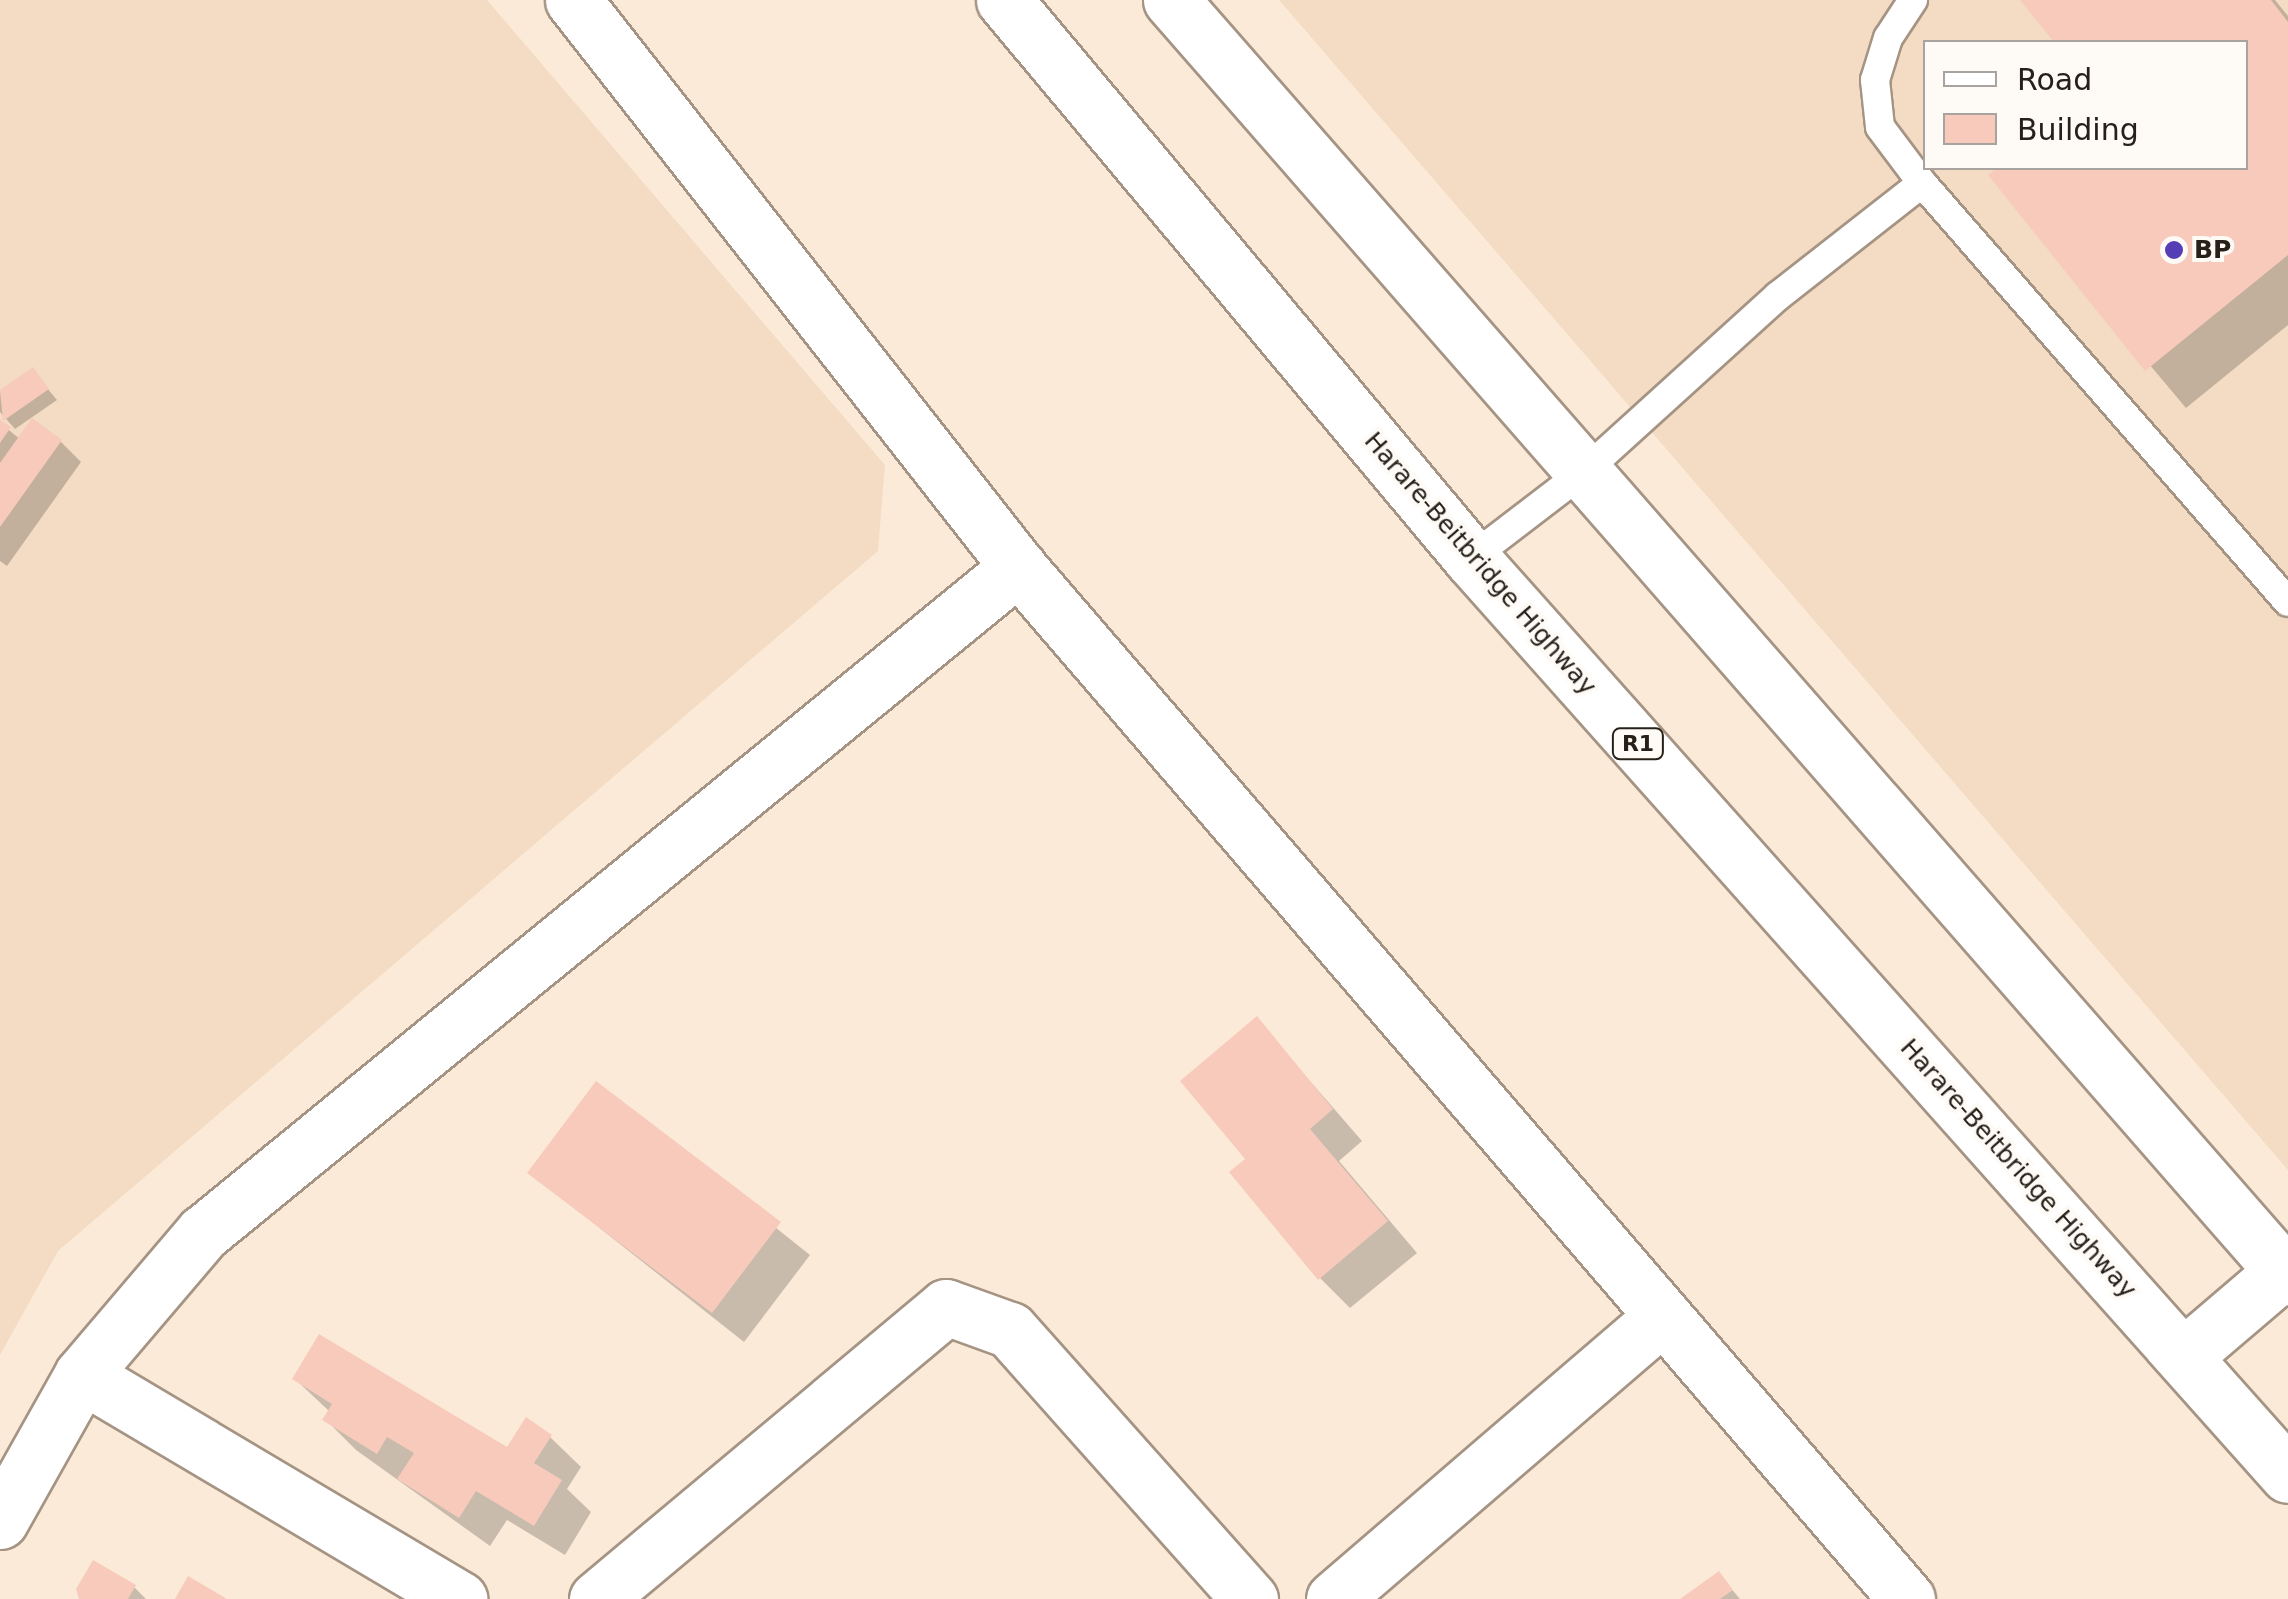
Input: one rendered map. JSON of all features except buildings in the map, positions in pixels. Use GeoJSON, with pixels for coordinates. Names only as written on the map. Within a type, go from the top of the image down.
{"type":"FeatureCollection","features":[{"type":"Feature","properties":{"kind":"main road"},"geometry":{"type":"LineString","coordinates":[[573,0],[1018,567],[1907,1599]]}},
{"type":"Feature","properties":{"kind":"main road","name":"Harare-Beitbridge Highway"},"geometry":{"type":"LineString","coordinates":[[1004,0],[1471,558],[2186,1355],[2288,1475]]}},
{"type":"Feature","properties":{"kind":"main road"},"geometry":{"type":"LineString","coordinates":[[1170,0],[2286,1272],[2186,1355]]}},
{"type":"Feature","properties":{"kind":"main road"},"geometry":{"type":"LineString","coordinates":[[0,1522],[82,1375],[203,1233],[1018,567]]}},
{"type":"Feature","properties":{"kind":"main road"},"geometry":{"type":"LineString","coordinates":[[597,1599],[946,1307],[1010,1330],[1250,1599]]}},
{"type":"Feature","properties":{"kind":"main road"},"geometry":{"type":"LineString","coordinates":[[1334,1599],[1663,1316]]}},
{"type":"Feature","properties":{"kind":"main road"},"geometry":{"type":"LineString","coordinates":[[82,1375],[459,1599]]}},
{"type":"Feature","properties":{"kind":"lane"},"geometry":{"type":"LineString","coordinates":[[1913,0],[1888,38],[1875,80],[1880,127],[1922,182],[2288,602]]}},
{"type":"Feature","properties":{"kind":"lane"},"geometry":{"type":"LineString","coordinates":[[1471,558],[1586,470],[1778,296],[1922,182]]}},
{"type":"Feature","properties":{"kind":"shaded area"},"geometry":{"type":"Polygon","coordinates":[[[0,0],[487,0],[885,465],[878,551],[58,1251],[0,1355],[0,0]]]}},
{"type":"Feature","properties":{"kind":"shaded area"},"geometry":{"type":"Polygon","coordinates":[[[1279,0],[2288,0],[2288,1170],[1279,0]]]}},
{"type":"Feature","properties":{"kind":"place","name":"BP"},"geometry":{"type":"Point","coordinates":[2174,250]}}]}
